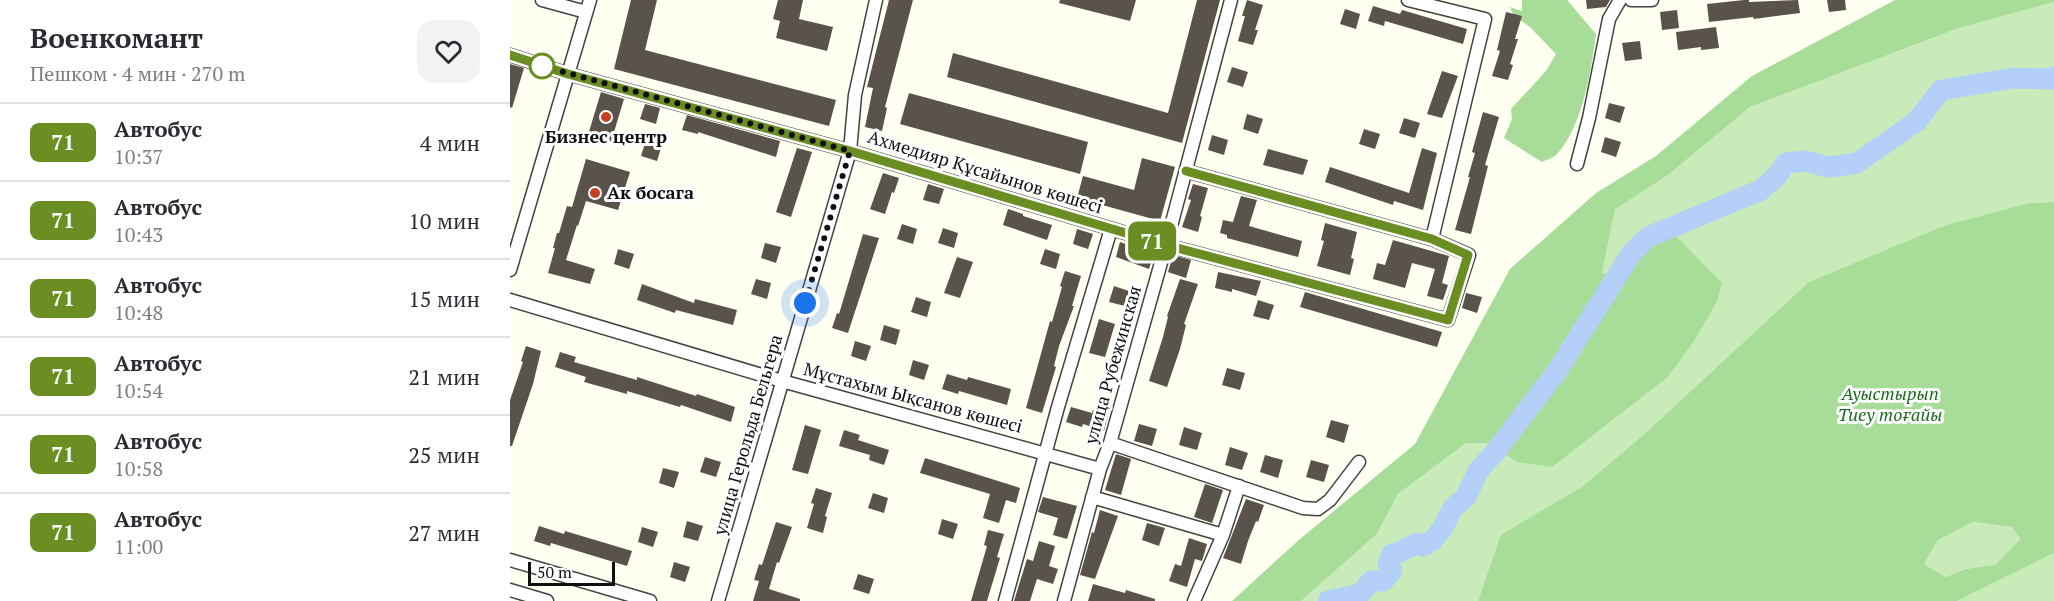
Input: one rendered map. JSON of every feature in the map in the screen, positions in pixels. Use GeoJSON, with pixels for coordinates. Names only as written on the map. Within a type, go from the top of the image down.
{"type":"FeatureCollection","features":[{"type":"Feature","properties":{"kind":"street"},"geometry":{"type":"LineString","coordinates":[[510,270],[588,6],[542,0]]}},
{"type":"Feature","properties":{"kind":"street","name":"улица Герольда Бельгера"},"geometry":{"type":"LineString","coordinates":[[718,601],[850,151],[856,86],[876,0]]}},
{"type":"Feature","properties":{"kind":"street","name":"улица Рубежинская"},"geometry":{"type":"LineString","coordinates":[[1064,601],[1166,245],[1230,0]]}},
{"type":"Feature","properties":{"kind":"street"},"geometry":{"type":"LineString","coordinates":[[1408,0],[1485,19],[1432,239]]}},
{"type":"Feature","properties":{"kind":"street"},"geometry":{"type":"LineString","coordinates":[[1577,164],[1592,107],[1609,19],[1620,0]]}},
{"type":"Feature","properties":{"kind":"street"},"geometry":{"type":"LineString","coordinates":[[1630,0],[1652,0]]}},
{"type":"Feature","properties":{"kind":"street","name":"Ахмедияр Құсайынов көшесі"},"geometry":{"type":"LineString","coordinates":[[510,55],[568,74],[850,151],[1166,245],[1448,320],[1468,255],[1432,239],[1186,171]]}},
{"type":"Feature","properties":{"kind":"street"},"geometry":{"type":"LineString","coordinates":[[1005,601],[1111,229]]}},
{"type":"Feature","properties":{"kind":"street","name":"Мұстахым Ықсанов көшесі"},"geometry":{"type":"LineString","coordinates":[[510,300],[782,381],[1100,469]]}},
{"type":"Feature","properties":{"kind":"street"},"geometry":{"type":"LineString","coordinates":[[1110,444],[1303,508],[1318,508],[1330,500],[1359,462]]}},
{"type":"Feature","properties":{"kind":"street"},"geometry":{"type":"LineString","coordinates":[[1194,601],[1223,535],[1239,486]]}},
{"type":"Feature","properties":{"kind":"street"},"geometry":{"type":"LineString","coordinates":[[1092,497],[1223,535]]}},
{"type":"Feature","properties":{"kind":"street"},"geometry":{"type":"LineString","coordinates":[[510,560],[651,601]]}},
{"type":"Feature","properties":{"kind":"street"},"geometry":{"type":"LineString","coordinates":[[510,590],[547,601]]}},
{"type":"Feature","properties":{"kind":"green space"},"geometry":{"type":"Polygon","coordinates":[[[1522,0],[1567,0],[1596,34],[1588,80],[1574,127],[1557,155],[1542,162],[1504,138],[1512,119],[1511,109],[1546,71],[1556,54],[1530,27],[1514,16],[1510,7],[1522,11],[1522,0]]]}},
{"type":"Feature","properties":{"kind":"green space"},"geometry":{"type":"Polygon","coordinates":[[[1895,0],[2054,0],[2054,2],[1959,28],[1750,107],[1668,175],[1615,209],[1602,273],[1617,274],[1639,246],[1651,237],[1669,229],[1722,283],[1717,302],[1695,340],[1669,376],[1552,467],[1517,462],[1488,443],[1466,443],[1398,494],[1377,534],[1301,601],[1232,601],[1300,539],[1415,444],[1510,269],[1596,193],[1656,156],[1752,76],[1895,0]]]}},
{"type":"Feature","properties":{"kind":"green space"},"geometry":{"type":"Polygon","coordinates":[[[2054,2],[2054,202],[2029,203],[1946,225],[1649,430],[1583,486],[1502,535],[1478,601],[1301,601],[1377,534],[1398,494],[1466,443],[1488,443],[1517,462],[1669,376],[1695,340],[1717,302],[1631,254],[1617,274],[1602,273],[1615,208],[1668,175],[1750,107],[1959,28],[2054,2]]]}},
{"type":"Feature","properties":{"kind":"green space","name":"Ауыстырып Тиеу тоғайы"},"geometry":{"type":"Polygon","coordinates":[[[2054,202],[2054,553],[1957,601],[1478,601],[1501,535],[1583,486],[1649,430],[1809,282],[1946,225],[2029,203],[2054,202]],[[1973,522],[1938,540],[1924,564],[1946,577],[1965,569],[1995,565],[2021,539],[2012,527],[1973,522]]]}},
{"type":"Feature","properties":{"kind":"green space"},"geometry":{"type":"Polygon","coordinates":[[[1973,522],[2012,527],[2022,539],[1995,565],[1965,569],[1946,577],[1924,564],[1938,540],[1973,522]]]}},
{"type":"Feature","properties":{"kind":"green space"},"geometry":{"type":"Polygon","coordinates":[[[2054,553],[2054,601],[1957,601],[2054,553]]]}},
{"type":"Feature","properties":{"kind":"building"},"geometry":{"type":"Polygon","coordinates":[[[631,0],[657,0],[645,50],[836,100],[829,126],[614,69],[631,0]]]}},
{"type":"Feature","properties":{"kind":"building"},"geometry":{"type":"Polygon","coordinates":[[[778,0],[803,0],[799,19],[833,27],[827,51],[776,38],[780,21],[773,19],[778,0]]]}},
{"type":"Feature","properties":{"kind":"building"},"geometry":{"type":"Polygon","coordinates":[[[889,0],[913,0],[885,107],[887,108],[882,131],[865,127],[873,88],[867,87],[889,0]]]}},
{"type":"Feature","properties":{"kind":"building"},"geometry":{"type":"Polygon","coordinates":[[[1060,0],[1136,0],[1130,21],[1059,3],[1060,0]]]}},
{"type":"Feature","properties":{"kind":"building"},"geometry":{"type":"Polygon","coordinates":[[[1197,0],[1220,0],[1182,143],[947,77],[953,53],[1168,113],[1197,0]]]}},
{"type":"Feature","properties":{"kind":"building"},"geometry":{"type":"Polygon","coordinates":[[[1247,0],[1263,5],[1253,45],[1238,41],[1247,0]]]}},
{"type":"Feature","properties":{"kind":"building"},"geometry":{"type":"Polygon","coordinates":[[[1586,0],[1610,0],[1606,7],[1587,9],[1586,0]]]}},
{"type":"Feature","properties":{"kind":"building"},"geometry":{"type":"Polygon","coordinates":[[[1749,0],[1749,2],[1798,0],[1800,13],[1709,22],[1707,4],[1749,0]]]}},
{"type":"Feature","properties":{"kind":"building"},"geometry":{"type":"Polygon","coordinates":[[[1827,0],[1845,0],[1846,10],[1829,12],[1827,0]]]}},
{"type":"Feature","properties":{"kind":"building"},"geometry":{"type":"Polygon","coordinates":[[[1373,6],[1400,14],[1402,10],[1467,29],[1463,44],[1385,21],[1384,26],[1368,21],[1373,6]]]}},
{"type":"Feature","properties":{"kind":"building"},"geometry":{"type":"Polygon","coordinates":[[[1345,9],[1360,14],[1356,29],[1340,24],[1345,9]]]}},
{"type":"Feature","properties":{"kind":"building"},"geometry":{"type":"Polygon","coordinates":[[[1677,10],[1679,28],[1662,30],[1660,12],[1677,10]]]}},
{"type":"Feature","properties":{"kind":"building"},"geometry":{"type":"Polygon","coordinates":[[[1506,12],[1522,16],[1515,39],[1518,39],[1510,64],[1513,65],[1508,80],[1492,76],[1500,51],[1497,50],[1506,12]]]}},
{"type":"Feature","properties":{"kind":"building"},"geometry":{"type":"Polygon","coordinates":[[[1716,27],[1719,48],[1701,50],[1701,47],[1678,50],[1676,32],[1716,27]]]}},
{"type":"Feature","properties":{"kind":"building"},"geometry":{"type":"Polygon","coordinates":[[[1640,41],[1642,59],[1625,61],[1622,43],[1640,41]]]}},
{"type":"Feature","properties":{"kind":"building"},"geometry":{"type":"Polygon","coordinates":[[[510,64],[524,68],[512,108],[510,107],[510,64]]]}},
{"type":"Feature","properties":{"kind":"building"},"geometry":{"type":"Polygon","coordinates":[[[1232,67],[1248,72],[1243,87],[1227,82],[1232,67]]]}},
{"type":"Feature","properties":{"kind":"building"},"geometry":{"type":"Polygon","coordinates":[[[1442,71],[1458,76],[1442,118],[1427,114],[1442,71]]]}},
{"type":"Feature","properties":{"kind":"building","name":"Бизнес центр"},"geometry":{"type":"Polygon","coordinates":[[[601,92],[624,99],[611,142],[588,135],[601,92]]]}},
{"type":"Feature","properties":{"kind":"building"},"geometry":{"type":"Polygon","coordinates":[[[909,93],[1088,142],[1080,174],[900,124],[909,93]]]}},
{"type":"Feature","properties":{"kind":"building"},"geometry":{"type":"Polygon","coordinates":[[[1609,103],[1625,107],[1620,123],[1605,118],[1609,103]]]}},
{"type":"Feature","properties":{"kind":"building"},"geometry":{"type":"Polygon","coordinates":[[[645,104],[660,108],[656,124],[640,119],[645,104]]]}},
{"type":"Feature","properties":{"kind":"building"},"geometry":{"type":"Polygon","coordinates":[[[1483,112],[1499,117],[1485,165],[1488,166],[1471,234],[1455,230],[1470,177],[1468,177],[1475,153],[1472,152],[1483,112]]]}},
{"type":"Feature","properties":{"kind":"building"},"geometry":{"type":"Polygon","coordinates":[[[1247,114],[1263,119],[1258,134],[1243,129],[1247,114]]]}},
{"type":"Feature","properties":{"kind":"building"},"geometry":{"type":"Polygon","coordinates":[[[687,115],[780,141],[776,157],[698,132],[698,134],[682,130],[687,115]]]}},
{"type":"Feature","properties":{"kind":"building"},"geometry":{"type":"Polygon","coordinates":[[[1404,118],[1420,123],[1415,138],[1399,133],[1404,118]]]}},
{"type":"Feature","properties":{"kind":"building"},"geometry":{"type":"Polygon","coordinates":[[[1364,129],[1380,134],[1375,149],[1359,144],[1364,129]]]}},
{"type":"Feature","properties":{"kind":"building"},"geometry":{"type":"Polygon","coordinates":[[[1212,135],[1228,140],[1224,155],[1208,150],[1212,135]]]}},
{"type":"Feature","properties":{"kind":"building"},"geometry":{"type":"Polygon","coordinates":[[[1605,137],[1621,142],[1616,157],[1601,152],[1605,137]]]}},
{"type":"Feature","properties":{"kind":"building"},"geometry":{"type":"Polygon","coordinates":[[[646,140],[662,145],[657,161],[641,156],[646,140]]]}},
{"type":"Feature","properties":{"kind":"building"},"geometry":{"type":"Polygon","coordinates":[[[797,148],[812,152],[791,217],[776,212],[797,148]]]}},
{"type":"Feature","properties":{"kind":"building"},"geometry":{"type":"Polygon","coordinates":[[[1422,148],[1437,153],[1423,210],[1394,201],[1393,205],[1325,182],[1330,167],[1409,193],[1422,148]]]}},
{"type":"Feature","properties":{"kind":"building"},"geometry":{"type":"Polygon","coordinates":[[[1268,149],[1308,160],[1303,175],[1263,165],[1268,149]]]}},
{"type":"Feature","properties":{"kind":"building"},"geometry":{"type":"Polygon","coordinates":[[[1142,158],[1175,167],[1160,221],[1077,198],[1083,176],[1134,190],[1142,158]]]}},
{"type":"Feature","properties":{"kind":"building"},"geometry":{"type":"Polygon","coordinates":[[[586,159],[630,172],[618,210],[586,201],[577,225],[566,260],[595,269],[590,284],[548,273],[557,233],[559,233],[567,206],[572,207],[586,159]]]}},
{"type":"Feature","properties":{"kind":"building"},"geometry":{"type":"Polygon","coordinates":[[[883,173],[899,178],[885,214],[870,209],[883,173]]]}},
{"type":"Feature","properties":{"kind":"building"},"geometry":{"type":"Polygon","coordinates":[[[928,184],[944,189],[939,204],[923,200],[928,184]]]}},
{"type":"Feature","properties":{"kind":"building"},"geometry":{"type":"Polygon","coordinates":[[[1193,184],[1208,188],[1198,232],[1182,227],[1191,200],[1188,199],[1193,184]]]}},
{"type":"Feature","properties":{"kind":"building"},"geometry":{"type":"Polygon","coordinates":[[[1241,196],[1257,200],[1249,226],[1302,241],[1298,257],[1227,238],[1227,235],[1220,233],[1223,220],[1233,222],[1241,196]]]}},
{"type":"Feature","properties":{"kind":"building"},"geometry":{"type":"Polygon","coordinates":[[[1008,209],[1052,225],[1047,240],[1003,225],[1008,209]]]}},
{"type":"Feature","properties":{"kind":"building"},"geometry":{"type":"Polygon","coordinates":[[[1325,223],[1357,232],[1350,275],[1317,266],[1324,241],[1321,240],[1325,223]]]}},
{"type":"Feature","properties":{"kind":"building"},"geometry":{"type":"Polygon","coordinates":[[[902,224],[917,229],[913,244],[897,239],[902,224]]]}},
{"type":"Feature","properties":{"kind":"building"},"geometry":{"type":"Polygon","coordinates":[[[943,228],[958,233],[954,248],[938,243],[943,228]]]}},
{"type":"Feature","properties":{"kind":"building"},"geometry":{"type":"Polygon","coordinates":[[[1077,229],[1093,234],[1088,249],[1073,244],[1077,229]]]}},
{"type":"Feature","properties":{"kind":"building"},"geometry":{"type":"Polygon","coordinates":[[[863,234],[879,238],[848,333],[832,328],[837,313],[839,314],[863,234]]]}},
{"type":"Feature","properties":{"kind":"building"},"geometry":{"type":"Polygon","coordinates":[[[1393,240],[1449,256],[1442,283],[1448,285],[1443,300],[1427,296],[1435,269],[1412,263],[1405,288],[1373,279],[1377,263],[1385,265],[1393,240]]]}},
{"type":"Feature","properties":{"kind":"building"},"geometry":{"type":"Polygon","coordinates":[[[1120,242],[1154,254],[1149,269],[1116,257],[1120,242]]]}},
{"type":"Feature","properties":{"kind":"building"},"geometry":{"type":"Polygon","coordinates":[[[765,243],[781,247],[776,263],[761,258],[765,243]]]}},
{"type":"Feature","properties":{"kind":"building"},"geometry":{"type":"Polygon","coordinates":[[[618,249],[634,254],[629,269],[614,264],[618,249]]]}},
{"type":"Feature","properties":{"kind":"building"},"geometry":{"type":"Polygon","coordinates":[[[1045,249],[1060,254],[1056,269],[1040,264],[1045,249]]]}},
{"type":"Feature","properties":{"kind":"building"},"geometry":{"type":"Polygon","coordinates":[[[1173,255],[1191,260],[1186,278],[1168,272],[1173,255]]]}},
{"type":"Feature","properties":{"kind":"building"},"geometry":{"type":"Polygon","coordinates":[[[957,257],[973,262],[960,298],[944,293],[957,257]]]}},
{"type":"Feature","properties":{"kind":"building"},"geometry":{"type":"Polygon","coordinates":[[[1065,271],[1081,276],[1072,306],[1074,306],[1059,346],[1054,366],[1056,367],[1042,413],[1026,408],[1065,271]]]}},
{"type":"Feature","properties":{"kind":"building"},"geometry":{"type":"Polygon","coordinates":[[[1218,272],[1261,281],[1256,296],[1232,289],[1232,292],[1215,288],[1218,272]]]}},
{"type":"Feature","properties":{"kind":"building"},"geometry":{"type":"Polygon","coordinates":[[[756,279],[771,283],[767,299],[751,294],[756,279]]]}},
{"type":"Feature","properties":{"kind":"building"},"geometry":{"type":"Polygon","coordinates":[[[1180,279],[1198,284],[1184,324],[1186,325],[1180,349],[1167,387],[1149,381],[1180,279]]]}},
{"type":"Feature","properties":{"kind":"building"},"geometry":{"type":"Polygon","coordinates":[[[642,284],[694,303],[695,299],[737,310],[733,325],[676,310],[675,313],[637,300],[642,284]]]}},
{"type":"Feature","properties":{"kind":"building"},"geometry":{"type":"Polygon","coordinates":[[[1114,286],[1129,291],[1125,306],[1109,302],[1114,286]]]}},
{"type":"Feature","properties":{"kind":"building"},"geometry":{"type":"Polygon","coordinates":[[[1305,292],[1442,332],[1437,347],[1300,307],[1305,292]]]}},
{"type":"Feature","properties":{"kind":"building"},"geometry":{"type":"Polygon","coordinates":[[[1466,293],[1482,297],[1477,313],[1462,308],[1466,293]]]}},
{"type":"Feature","properties":{"kind":"building"},"geometry":{"type":"Polygon","coordinates":[[[916,297],[931,302],[927,317],[911,312],[916,297]]]}},
{"type":"Feature","properties":{"kind":"building"},"geometry":{"type":"Polygon","coordinates":[[[1258,300],[1274,305],[1269,320],[1253,316],[1258,300]]]}},
{"type":"Feature","properties":{"kind":"building"},"geometry":{"type":"Polygon","coordinates":[[[1099,319],[1115,324],[1105,357],[1089,353],[1099,319]]]}},
{"type":"Feature","properties":{"kind":"building"},"geometry":{"type":"Polygon","coordinates":[[[884,325],[900,330],[896,345],[880,340],[884,325]]]}},
{"type":"Feature","properties":{"kind":"building"},"geometry":{"type":"Polygon","coordinates":[[[855,341],[871,346],[866,361],[851,356],[855,341]]]}},
{"type":"Feature","properties":{"kind":"building"},"geometry":{"type":"Polygon","coordinates":[[[526,346],[541,351],[533,384],[512,446],[510,446],[510,400],[526,346]]]}},
{"type":"Feature","properties":{"kind":"building"},"geometry":{"type":"Polygon","coordinates":[[[560,352],[576,357],[574,362],[637,380],[637,377],[735,407],[731,422],[681,405],[680,407],[627,391],[627,394],[584,382],[586,377],[555,367],[560,352]]]}},
{"type":"Feature","properties":{"kind":"building"},"geometry":{"type":"Polygon","coordinates":[[[913,360],[929,365],[924,380],[909,375],[913,360]]]}},
{"type":"Feature","properties":{"kind":"building"},"geometry":{"type":"Polygon","coordinates":[[[1227,368],[1245,373],[1240,390],[1222,385],[1227,368]]]}},
{"type":"Feature","properties":{"kind":"building"},"geometry":{"type":"Polygon","coordinates":[[[947,374],[967,380],[968,377],[1011,389],[1007,405],[959,391],[958,394],[942,389],[947,374]]]}},
{"type":"Feature","properties":{"kind":"building"},"geometry":{"type":"Polygon","coordinates":[[[1071,407],[1108,415],[1104,431],[1083,424],[1082,427],[1066,422],[1071,407]]]}},
{"type":"Feature","properties":{"kind":"building"},"geometry":{"type":"Polygon","coordinates":[[[1331,420],[1349,425],[1344,443],[1326,437],[1331,420]]]}},
{"type":"Feature","properties":{"kind":"building"},"geometry":{"type":"Polygon","coordinates":[[[1139,424],[1157,429],[1152,446],[1134,441],[1139,424]]]}},
{"type":"Feature","properties":{"kind":"building"},"geometry":{"type":"Polygon","coordinates":[[[805,425],[821,430],[808,474],[792,470],[805,425]]]}},
{"type":"Feature","properties":{"kind":"building"},"geometry":{"type":"Polygon","coordinates":[[[1184,427],[1202,433],[1197,450],[1179,445],[1184,427]]]}},
{"type":"Feature","properties":{"kind":"building"},"geometry":{"type":"Polygon","coordinates":[[[844,430],[860,435],[858,440],[889,450],[884,465],[869,460],[870,455],[839,446],[844,430]]]}},
{"type":"Feature","properties":{"kind":"building"},"geometry":{"type":"Polygon","coordinates":[[[1230,447],[1248,453],[1242,470],[1225,465],[1230,447]]]}},
{"type":"Feature","properties":{"kind":"building"},"geometry":{"type":"Polygon","coordinates":[[[1116,454],[1131,459],[1121,495],[1105,490],[1116,454]]]}},
{"type":"Feature","properties":{"kind":"building"},"geometry":{"type":"Polygon","coordinates":[[[1265,455],[1283,460],[1278,478],[1260,472],[1265,455]]]}},
{"type":"Feature","properties":{"kind":"building"},"geometry":{"type":"Polygon","coordinates":[[[705,457],[721,462],[716,477],[700,472],[705,457]]]}},
{"type":"Feature","properties":{"kind":"building"},"geometry":{"type":"Polygon","coordinates":[[[925,458],[1020,488],[1016,503],[1006,500],[999,523],[983,518],[990,494],[920,473],[925,458]]]}},
{"type":"Feature","properties":{"kind":"building"},"geometry":{"type":"Polygon","coordinates":[[[1311,460],[1329,465],[1324,482],[1306,477],[1311,460]]]}},
{"type":"Feature","properties":{"kind":"building"},"geometry":{"type":"Polygon","coordinates":[[[663,468],[679,472],[674,488],[659,483],[663,468]]]}},
{"type":"Feature","properties":{"kind":"building"},"geometry":{"type":"Polygon","coordinates":[[[1205,484],[1223,490],[1212,523],[1194,517],[1205,484]]]}},
{"type":"Feature","properties":{"kind":"building"},"geometry":{"type":"Polygon","coordinates":[[[816,488],[832,493],[823,533],[807,528],[816,488]]]}},
{"type":"Feature","properties":{"kind":"building"},"geometry":{"type":"Polygon","coordinates":[[[873,493],[888,498],[884,513],[868,508],[873,493]]]}},
{"type":"Feature","properties":{"kind":"building"},"geometry":{"type":"Polygon","coordinates":[[[1043,497],[1077,506],[1067,539],[1053,535],[1058,518],[1038,512],[1043,497]]]}},
{"type":"Feature","properties":{"kind":"building"},"geometry":{"type":"Polygon","coordinates":[[[1246,499],[1264,505],[1248,541],[1241,564],[1223,558],[1246,499]]]}},
{"type":"Feature","properties":{"kind":"building"},"geometry":{"type":"Polygon","coordinates":[[[1100,510],[1118,516],[1095,579],[1080,575],[1100,510]]]}},
{"type":"Feature","properties":{"kind":"building"},"geometry":{"type":"Polygon","coordinates":[[[942,519],[958,524],[953,539],[938,534],[942,519]]]}},
{"type":"Feature","properties":{"kind":"building"},"geometry":{"type":"Polygon","coordinates":[[[687,521],[703,526],[698,541],[683,537],[687,521]]]}},
{"type":"Feature","properties":{"kind":"building"},"geometry":{"type":"Polygon","coordinates":[[[776,522],[792,527],[779,563],[777,562],[769,589],[800,599],[800,601],[753,601],[759,581],[754,580],[759,564],[762,565],[776,522]]]}},
{"type":"Feature","properties":{"kind":"building"},"geometry":{"type":"Polygon","coordinates":[[[1147,523],[1165,528],[1159,546],[1142,540],[1147,523]]]}},
{"type":"Feature","properties":{"kind":"building"},"geometry":{"type":"Polygon","coordinates":[[[539,526],[564,534],[565,531],[632,551],[627,566],[551,543],[550,546],[534,541],[539,526]]]}},
{"type":"Feature","properties":{"kind":"building"},"geometry":{"type":"Polygon","coordinates":[[[642,527],[658,532],[653,547],[638,542],[642,527]]]}},
{"type":"Feature","properties":{"kind":"building"},"geometry":{"type":"Polygon","coordinates":[[[988,530],[1004,534],[997,557],[1000,558],[987,601],[971,601],[987,546],[984,545],[988,530]]]}},
{"type":"Feature","properties":{"kind":"building"},"geometry":{"type":"Polygon","coordinates":[[[1189,538],[1207,544],[1202,561],[1195,559],[1187,587],[1169,581],[1175,564],[1181,566],[1189,538]]]}},
{"type":"Feature","properties":{"kind":"building"},"geometry":{"type":"Polygon","coordinates":[[[1039,541],[1055,546],[1049,566],[1058,569],[1053,584],[1037,579],[1030,601],[1014,601],[1027,559],[1033,561],[1039,541]]]}},
{"type":"Feature","properties":{"kind":"building"},"geometry":{"type":"Polygon","coordinates":[[[674,562],[690,567],[685,582],[670,577],[674,562]]]}},
{"type":"Feature","properties":{"kind":"building"},"geometry":{"type":"Polygon","coordinates":[[[858,574],[874,579],[869,594],[853,589],[858,574]]]}},
{"type":"Feature","properties":{"kind":"building"},"geometry":{"type":"Polygon","coordinates":[[[1093,584],[1125,593],[1126,590],[1155,599],[1155,601],[1088,601],[1093,584]]]}},
{"type":"Feature","properties":{"kind":"waterway"},"geometry":{"type":"LineString","coordinates":[[1328,601],[1360,594],[1371,581],[1383,581],[1392,570],[1388,564],[1392,554],[1417,543],[1423,546],[1432,541],[1442,529],[1453,508],[1466,497],[1478,471],[1557,371],[1631,254],[1648,237],[1761,190],[1776,177],[1786,163],[1805,161],[1829,167],[1857,163],[1917,121],[1941,90],[2014,78],[2052,79],[2054,77]]}},
{"type":"Feature","properties":{"kind":"bus line","name":"71"},"geometry":{"type":"LineString","coordinates":[[510,55],[568,74],[850,151],[1166,245],[1448,320],[1468,255],[1432,239],[1186,171]]}},
{"type":"Feature","properties":{"kind":"place","name":"Бизнес центр"},"geometry":{"type":"Point","coordinates":[606,117]}},
{"type":"Feature","properties":{"kind":"place","name":"Ак босага"},"geometry":{"type":"Point","coordinates":[595,193]}},
{"type":"Feature","properties":{"kind":"route"},"geometry":{"type":"LineString","coordinates":[[542,66],[850,151],[805,303]]}}]}
